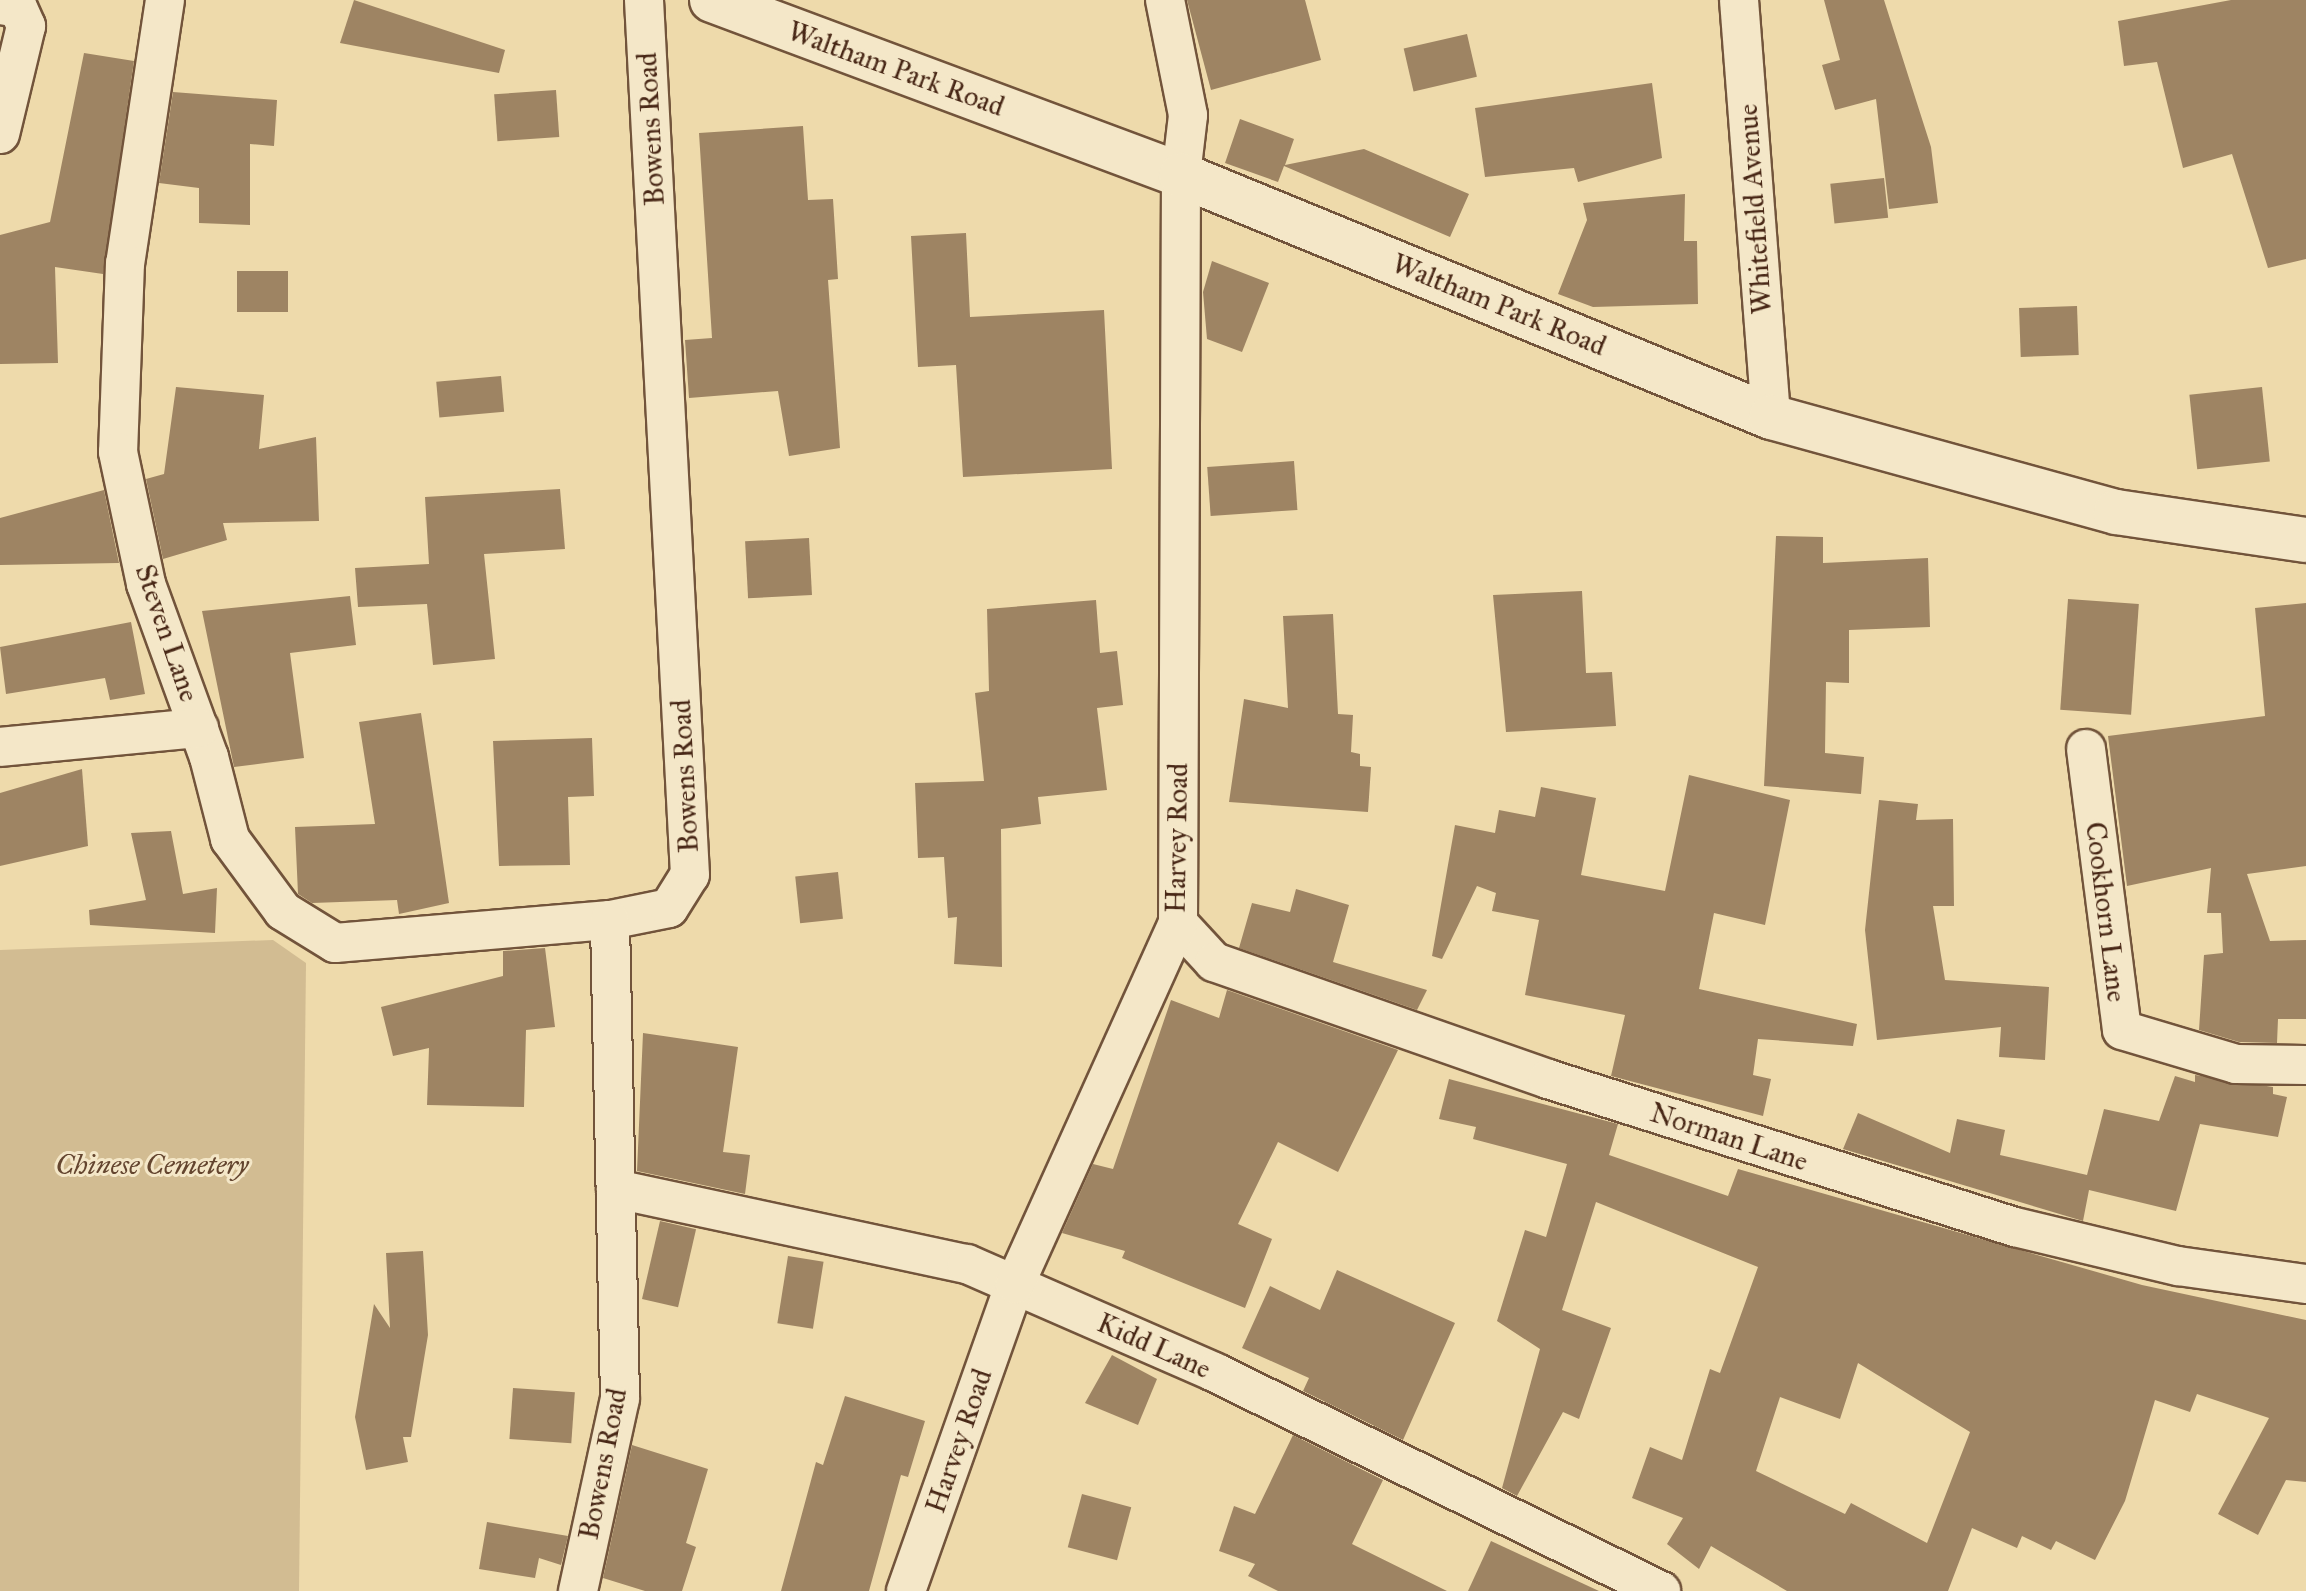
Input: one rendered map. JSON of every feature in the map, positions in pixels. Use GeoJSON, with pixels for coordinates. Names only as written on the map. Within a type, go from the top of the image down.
{"type":"FeatureCollection","features":[{"type":"Feature","properties":{"kind":"main road","name":"Waltham Park Road"},"geometry":{"type":"LineString","coordinates":[[712,0],[1181,175],[1771,417],[2116,512],[2306,540]]}},
{"type":"Feature","properties":{"kind":"street","name":"Steven Lane"},"geometry":{"type":"LineString","coordinates":[[165,0],[125,263],[118,452],[146,584],[199,728],[230,839],[283,911],[335,943],[610,920]]}},
{"type":"Feature","properties":{"kind":"street","name":"Bowens Road"},"geometry":{"type":"LineString","coordinates":[[578,1591],[620,1399],[610,920],[669,908],[690,875],[644,0]]}},
{"type":"Feature","properties":{"kind":"street","name":"Harvey Road"},"geometry":{"type":"LineString","coordinates":[[906,1591],[1015,1284],[1178,923],[1181,175],[1188,115],[1165,0]]}},
{"type":"Feature","properties":{"kind":"street","name":"Whitefield Avenue"},"geometry":{"type":"LineString","coordinates":[[1739,0],[1771,417]]}},
{"type":"Feature","properties":{"kind":"street"},"geometry":{"type":"LineString","coordinates":[[0,5],[18,8],[26,26],[0,134]]}},
{"type":"Feature","properties":{"kind":"street"},"geometry":{"type":"LineString","coordinates":[[0,747],[199,728]]}},
{"type":"Feature","properties":{"kind":"street","name":"Cookhorn Lane"},"geometry":{"type":"LineString","coordinates":[[2086,749],[2122,1030],[2236,1064],[2306,1065]]}},
{"type":"Feature","properties":{"kind":"street","name":"Norman Lane"},"geometry":{"type":"LineString","coordinates":[[1178,923],[1214,962],[1578,1089],[2015,1227],[2178,1266],[2306,1284]]}},
{"type":"Feature","properties":{"kind":"street","name":"Kidd Lane"},"geometry":{"type":"LineString","coordinates":[[616,1189],[967,1264],[1214,1372],[1661,1591]]}},
{"type":"Feature","properties":{"kind":"green space","name":"Chinese Cemetery"},"geometry":{"type":"Polygon","coordinates":[[[273,940],[306,963],[299,1591],[0,1591],[0,950],[273,940]]]}},
{"type":"Feature","properties":{"kind":"building"},"geometry":{"type":"Polygon","coordinates":[[[354,0],[505,50],[499,73],[340,43],[354,0]]]}},
{"type":"Feature","properties":{"kind":"building"},"geometry":{"type":"Polygon","coordinates":[[[1187,0],[1305,0],[1321,60],[1211,90],[1187,0]]]}},
{"type":"Feature","properties":{"kind":"building"},"geometry":{"type":"Polygon","coordinates":[[[1824,0],[1884,0],[1931,147],[1938,203],[1889,209],[1876,99],[1835,110],[1822,65],[1840,60],[1824,0]]]}},
{"type":"Feature","properties":{"kind":"building"},"geometry":{"type":"Polygon","coordinates":[[[2231,0],[2306,0],[2306,259],[2268,268],[2232,154],[2183,168],[2157,62],[2124,66],[2118,21],[2231,0]]]}},
{"type":"Feature","properties":{"kind":"building"},"geometry":{"type":"Polygon","coordinates":[[[1467,34],[1477,77],[1414,91],[1404,49],[1467,34]]]}},
{"type":"Feature","properties":{"kind":"building"},"geometry":{"type":"Polygon","coordinates":[[[84,53],[134,61],[103,274],[55,267],[58,363],[0,364],[0,235],[50,222],[84,53]]]}},
{"type":"Feature","properties":{"kind":"building"},"geometry":{"type":"Polygon","coordinates":[[[1652,83],[1662,158],[1578,182],[1574,168],[1485,177],[1475,108],[1652,83]]]}},
{"type":"Feature","properties":{"kind":"building"},"geometry":{"type":"Polygon","coordinates":[[[556,90],[559,137],[497,141],[494,94],[556,90]]]}},
{"type":"Feature","properties":{"kind":"building"},"geometry":{"type":"Polygon","coordinates":[[[173,92],[277,100],[274,146],[250,144],[250,225],[199,223],[199,188],[159,183],[173,92]]]}},
{"type":"Feature","properties":{"kind":"building"},"geometry":{"type":"Polygon","coordinates":[[[1240,119],[1294,139],[1285,165],[1364,149],[1469,194],[1450,237],[1284,166],[1278,182],[1225,163],[1240,119]]]}},
{"type":"Feature","properties":{"kind":"building"},"geometry":{"type":"Polygon","coordinates":[[[803,126],[808,200],[833,199],[838,279],[828,280],[840,448],[789,456],[778,391],[689,398],[685,340],[712,338],[699,133],[803,126]]]}},
{"type":"Feature","properties":{"kind":"building"},"geometry":{"type":"Polygon","coordinates":[[[1884,178],[1888,218],[1834,223],[1830,184],[1884,178]]]}},
{"type":"Feature","properties":{"kind":"building"},"geometry":{"type":"Polygon","coordinates":[[[1685,194],[1684,241],[1697,241],[1698,304],[1593,307],[1558,294],[1587,220],[1583,203],[1685,194]]]}},
{"type":"Feature","properties":{"kind":"building"},"geometry":{"type":"Polygon","coordinates":[[[966,233],[970,317],[1104,310],[1112,469],[963,477],[956,365],[918,367],[911,236],[966,233]]]}},
{"type":"Feature","properties":{"kind":"building"},"geometry":{"type":"Polygon","coordinates":[[[1212,261],[1269,283],[1242,352],[1207,339],[1203,292],[1212,261]]]}},
{"type":"Feature","properties":{"kind":"building"},"geometry":{"type":"Polygon","coordinates":[[[237,271],[288,271],[288,312],[237,312],[237,271]]]}},
{"type":"Feature","properties":{"kind":"building"},"geometry":{"type":"Polygon","coordinates":[[[2077,306],[2079,355],[2021,357],[2019,308],[2077,306]]]}},
{"type":"Feature","properties":{"kind":"building"},"geometry":{"type":"Polygon","coordinates":[[[501,376],[504,412],[439,418],[436,382],[501,376]]]}},
{"type":"Feature","properties":{"kind":"building"},"geometry":{"type":"Polygon","coordinates":[[[176,387],[264,395],[259,449],[316,437],[319,521],[223,523],[227,540],[163,559],[146,479],[164,474],[176,387]]]}},
{"type":"Feature","properties":{"kind":"building"},"geometry":{"type":"Polygon","coordinates":[[[2262,387],[2270,462],[2197,469],[2189,395],[2262,387]]]}},
{"type":"Feature","properties":{"kind":"building"},"geometry":{"type":"Polygon","coordinates":[[[1294,461],[1297,510],[1211,516],[1207,467],[1294,461]]]}},
{"type":"Feature","properties":{"kind":"building"},"geometry":{"type":"Polygon","coordinates":[[[560,489],[565,549],[484,554],[495,659],[433,665],[427,604],[358,607],[355,568],[429,564],[425,497],[560,489]]]}},
{"type":"Feature","properties":{"kind":"building"},"geometry":{"type":"Polygon","coordinates":[[[104,490],[119,563],[0,565],[0,518],[104,490]]]}},
{"type":"Feature","properties":{"kind":"building"},"geometry":{"type":"Polygon","coordinates":[[[1776,536],[1823,537],[1823,563],[1928,558],[1930,627],[1849,630],[1849,683],[1826,682],[1825,753],[1864,757],[1861,794],[1764,786],[1776,536]]]}},
{"type":"Feature","properties":{"kind":"building"},"geometry":{"type":"Polygon","coordinates":[[[809,538],[812,595],[748,598],[745,541],[809,538]]]}},
{"type":"Feature","properties":{"kind":"building"},"geometry":{"type":"Polygon","coordinates":[[[1582,591],[1586,673],[1612,672],[1616,726],[1506,732],[1493,595],[1582,591]]]}},
{"type":"Feature","properties":{"kind":"building"},"geometry":{"type":"Polygon","coordinates":[[[350,596],[356,645],[290,653],[304,758],[234,767],[202,611],[350,596]]]}},
{"type":"Feature","properties":{"kind":"building"},"geometry":{"type":"Polygon","coordinates":[[[2068,599],[2139,604],[2131,715],[2060,710],[2068,599]]]}},
{"type":"Feature","properties":{"kind":"building"},"geometry":{"type":"Polygon","coordinates":[[[1096,600],[1100,653],[1117,651],[1123,705],[1097,708],[1107,790],[1038,797],[1041,824],[1001,829],[1002,967],[954,964],[957,917],[948,918],[944,857],[918,858],[915,783],[984,781],[975,693],[989,691],[987,609],[1096,600]]]}},
{"type":"Feature","properties":{"kind":"building"},"geometry":{"type":"Polygon","coordinates":[[[2306,603],[2306,866],[2247,874],[2270,941],[2306,940],[2306,1019],[2278,1019],[2277,1043],[2239,1042],[2199,1030],[2204,955],[2223,953],[2221,913],[2207,913],[2211,868],[2127,886],[2108,736],[2265,716],[2255,608],[2306,603]]]}},
{"type":"Feature","properties":{"kind":"building"},"geometry":{"type":"Polygon","coordinates":[[[1333,614],[1338,714],[1353,715],[1351,752],[1360,754],[1360,766],[1371,767],[1368,812],[1229,802],[1244,699],[1288,708],[1283,616],[1333,614]]]}},
{"type":"Feature","properties":{"kind":"building"},"geometry":{"type":"Polygon","coordinates":[[[131,622],[145,694],[110,700],[105,678],[6,694],[0,647],[131,622]]]}},
{"type":"Feature","properties":{"kind":"building"},"geometry":{"type":"Polygon","coordinates":[[[421,713],[449,903],[399,914],[397,900],[312,903],[298,894],[295,827],[375,824],[359,722],[421,713]]]}},
{"type":"Feature","properties":{"kind":"building"},"geometry":{"type":"Polygon","coordinates":[[[592,738],[594,796],[568,797],[570,865],[499,866],[493,741],[592,738]]]}},
{"type":"Feature","properties":{"kind":"building"},"geometry":{"type":"Polygon","coordinates":[[[82,769],[88,846],[0,866],[0,793],[82,769]]]}},
{"type":"Feature","properties":{"kind":"building"},"geometry":{"type":"Polygon","coordinates":[[[1689,775],[1790,800],[1765,925],[1714,913],[1699,989],[1857,1024],[1853,1046],[1758,1039],[1753,1075],[1771,1079],[1763,1116],[1611,1076],[1625,1015],[1525,995],[1539,920],[1492,911],[1496,893],[1477,886],[1442,959],[1432,956],[1455,825],[1495,833],[1499,810],[1535,817],[1541,787],[1596,798],[1581,875],[1665,891],[1689,775]]]}},
{"type":"Feature","properties":{"kind":"building"},"geometry":{"type":"Polygon","coordinates":[[[1879,800],[1918,804],[1916,820],[1953,819],[1954,906],[1933,906],[1945,980],[2049,987],[2045,1060],[1999,1057],[2001,1027],[1877,1040],[1865,930],[1879,800]]]}},
{"type":"Feature","properties":{"kind":"building"},"geometry":{"type":"Polygon","coordinates":[[[171,831],[183,894],[217,888],[215,933],[90,925],[89,910],[146,900],[131,833],[171,831]]]}},
{"type":"Feature","properties":{"kind":"building"},"geometry":{"type":"Polygon","coordinates":[[[838,872],[843,919],[800,923],[795,876],[838,872]]]}},
{"type":"Feature","properties":{"kind":"building"},"geometry":{"type":"Polygon","coordinates":[[[1296,889],[1349,905],[1333,962],[1427,990],[1417,1010],[1239,948],[1252,903],[1290,912],[1296,889]]]}},
{"type":"Feature","properties":{"kind":"building"},"geometry":{"type":"Polygon","coordinates":[[[545,948],[555,1027],[526,1030],[524,1107],[427,1105],[429,1048],[393,1056],[381,1007],[503,976],[503,951],[545,948]]]}},
{"type":"Feature","properties":{"kind":"building"},"geometry":{"type":"Polygon","coordinates":[[[1227,990],[1398,1050],[1338,1172],[1278,1142],[1238,1224],[1272,1239],[1245,1308],[1122,1258],[1125,1251],[1062,1233],[1093,1164],[1113,1169],[1171,1000],[1219,1018],[1227,990]]]}},
{"type":"Feature","properties":{"kind":"building"},"geometry":{"type":"Polygon","coordinates":[[[643,1033],[738,1047],[723,1152],[750,1155],[745,1194],[637,1171],[643,1033]]]}},
{"type":"Feature","properties":{"kind":"building"},"geometry":{"type":"Polygon","coordinates":[[[2195,1075],[2273,1087],[2273,1094],[2287,1097],[2278,1137],[2200,1124],[2176,1211],[2089,1190],[2083,1221],[1843,1149],[1858,1113],[1950,1153],[1957,1119],[2005,1130],[2000,1155],[2087,1175],[2104,1109],[2159,1121],[2175,1076],[2195,1082],[2195,1075]]]}},
{"type":"Feature","properties":{"kind":"building"},"geometry":{"type":"Polygon","coordinates":[[[1449,1079],[1618,1124],[1609,1155],[1728,1196],[1738,1169],[2142,1285],[2306,1320],[2306,1482],[2286,1480],[2258,1535],[2218,1514],[2269,1418],[2197,1394],[2190,1412],[2155,1400],[2125,1501],[2095,1560],[2056,1541],[2051,1550],[2022,1536],[2017,1548],[1972,1528],[1948,1591],[1787,1591],[1711,1546],[1699,1569],[1667,1544],[1683,1518],[1632,1498],[1650,1447],[1682,1460],[1710,1369],[1720,1373],[1758,1267],[1596,1202],[1562,1310],[1611,1328],[1579,1419],[1563,1412],[1517,1496],[1502,1488],[1540,1349],[1497,1321],[1525,1230],[1546,1237],[1567,1164],[1473,1139],[1476,1127],[1439,1119],[1449,1079]],[[1858,1363],[1840,1419],[1780,1397],[1756,1471],[1845,1514],[1851,1503],[1927,1543],[1970,1432],[1858,1363]]]}},
{"type":"Feature","properties":{"kind":"building"},"geometry":{"type":"Polygon","coordinates":[[[660,1221],[696,1229],[678,1307],[642,1299],[660,1221]]]}},
{"type":"Feature","properties":{"kind":"building"},"geometry":{"type":"Polygon","coordinates":[[[423,1251],[428,1335],[411,1437],[403,1437],[408,1462],[366,1470],[355,1417],[374,1304],[390,1328],[386,1253],[423,1251]]]}},
{"type":"Feature","properties":{"kind":"building"},"geometry":{"type":"Polygon","coordinates":[[[788,1256],[824,1262],[813,1329],[777,1323],[788,1256]]]}},
{"type":"Feature","properties":{"kind":"building"},"geometry":{"type":"Polygon","coordinates":[[[1337,1270],[1455,1323],[1403,1440],[1303,1391],[1309,1378],[1242,1348],[1270,1286],[1320,1310],[1337,1270]]]}},
{"type":"Feature","properties":{"kind":"building"},"geometry":{"type":"Polygon","coordinates":[[[1112,1355],[1157,1379],[1138,1425],[1085,1403],[1112,1355]]]}},
{"type":"Feature","properties":{"kind":"building"},"geometry":{"type":"Polygon","coordinates":[[[513,1388],[575,1392],[571,1443],[509,1439],[513,1388]]]}},
{"type":"Feature","properties":{"kind":"building"},"geometry":{"type":"Polygon","coordinates":[[[845,1396],[925,1421],[908,1477],[901,1475],[869,1591],[781,1591],[816,1462],[823,1465],[845,1396]]]}},
{"type":"Feature","properties":{"kind":"building"},"geometry":{"type":"Polygon","coordinates":[[[1293,1435],[1383,1480],[1352,1544],[1447,1591],[1278,1591],[1248,1576],[1255,1564],[1219,1551],[1234,1506],[1255,1514],[1293,1435]]]}},
{"type":"Feature","properties":{"kind":"building"},"geometry":{"type":"Polygon","coordinates":[[[632,1445],[708,1469],[686,1543],[696,1547],[682,1591],[645,1591],[603,1578],[632,1445]]]}},
{"type":"Feature","properties":{"kind":"building"},"geometry":{"type":"Polygon","coordinates":[[[1082,1494],[1131,1507],[1117,1560],[1068,1547],[1082,1494]]]}},
{"type":"Feature","properties":{"kind":"building"},"geometry":{"type":"Polygon","coordinates":[[[487,1522],[568,1536],[561,1565],[539,1558],[535,1578],[479,1569],[487,1522]]]}},
{"type":"Feature","properties":{"kind":"building"},"geometry":{"type":"Polygon","coordinates":[[[1491,1541],[1599,1591],[1468,1591],[1491,1541]]]}}]}
